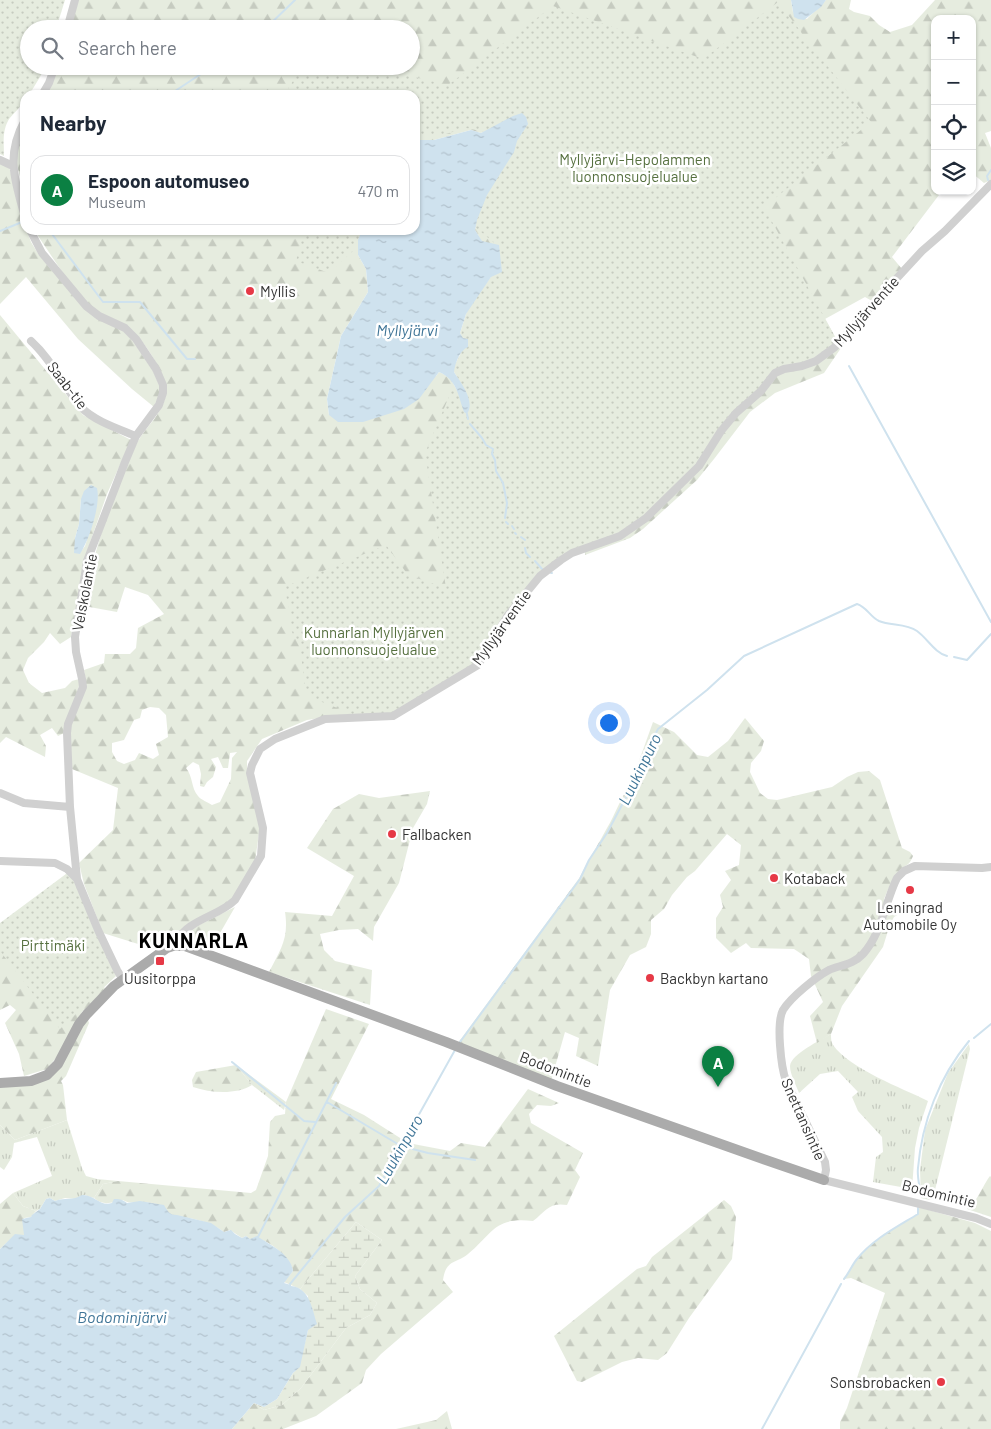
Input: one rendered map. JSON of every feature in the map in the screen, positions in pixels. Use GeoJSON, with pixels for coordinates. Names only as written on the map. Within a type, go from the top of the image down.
{"type":"FeatureCollection","features":[{"type":"Feature","properties":{"kind":"main road"},"geometry":{"type":"LineString","coordinates":[[0,1083],[43,1078],[53,1070],[62,1057],[83,1019],[114,986],[162,951],[172,946]]}},
{"type":"Feature","properties":{"kind":"main road","name":"Bodomintie"},"geometry":{"type":"LineString","coordinates":[[172,946],[190,948],[446,1042],[557,1086],[824,1180]]}},
{"type":"Feature","properties":{"kind":"street"},"geometry":{"type":"LineString","coordinates":[[69,20],[75,0]]}},
{"type":"Feature","properties":{"kind":"street"},"geometry":{"type":"LineString","coordinates":[[45,90],[52,75]]}},
{"type":"Feature","properties":{"kind":"street"},"geometry":{"type":"LineString","coordinates":[[20,133],[16,143],[13,166],[20,196]]}},
{"type":"Feature","properties":{"kind":"street"},"geometry":{"type":"LineString","coordinates":[[0,160],[13,166]]}},
{"type":"Feature","properties":{"kind":"street","name":"Myllyjärventie"},"geometry":{"type":"LineString","coordinates":[[172,946],[192,925],[230,906],[261,856],[263,828],[250,773],[260,749],[275,739],[325,719],[394,716],[478,665],[508,614],[540,576],[561,560],[620,536],[646,518],[698,466],[721,431],[761,391],[775,374],[784,369],[816,361],[836,347],[922,251],[991,184]]}},
{"type":"Feature","properties":{"kind":"street","name":"Velskolantie"},"geometry":{"type":"LineString","coordinates":[[33,235],[42,253],[86,306],[99,316],[119,324],[130,333],[159,374],[163,385],[162,399],[136,436],[111,495],[88,561],[75,637],[82,687],[68,724],[67,733],[70,807],[77,879],[98,930],[123,980]]}},
{"type":"Feature","properties":{"kind":"street","name":"Saab-tie"},"geometry":{"type":"LineString","coordinates":[[31,342],[41,351],[82,408],[99,419],[136,436]]}},
{"type":"Feature","properties":{"kind":"street"},"geometry":{"type":"LineString","coordinates":[[0,793],[24,804],[70,807]]}},
{"type":"Feature","properties":{"kind":"street"},"geometry":{"type":"LineString","coordinates":[[0,861],[55,863],[67,869],[77,879]]}},
{"type":"Feature","properties":{"kind":"street","name":"Snettansintie"},"geometry":{"type":"LineString","coordinates":[[824,1180],[825,1162],[782,1069],[780,1046],[783,1010],[816,979],[829,970],[850,963],[864,954],[874,938],[897,878],[904,871],[915,866],[991,867]]}},
{"type":"Feature","properties":{"kind":"street","name":"Bodomintie"},"geometry":{"type":"LineString","coordinates":[[824,1180],[976,1218],[991,1224]]}},
{"type":"Feature","properties":{"kind":"green space"},"geometry":{"type":"Polygon","coordinates":[[[0,0],[65,0],[59,20],[20,20],[20,75],[41,75],[32,90],[20,90],[20,107],[6,125],[4,156],[0,154],[0,0]]]}},
{"type":"Feature","properties":{"kind":"green space","name":"Kunnarlan Myllyjärven luonnonsuojelualue"},"geometry":{"type":"Polygon","coordinates":[[[78,0],[791,0],[793,12],[807,19],[826,0],[851,0],[849,9],[870,16],[890,32],[912,25],[935,0],[991,0],[991,131],[985,133],[991,148],[991,180],[984,183],[976,176],[976,15],[931,15],[931,195],[939,195],[892,257],[902,269],[872,301],[865,297],[825,319],[841,348],[824,373],[775,393],[750,412],[697,480],[643,529],[630,538],[585,555],[585,545],[561,556],[389,714],[333,716],[307,720],[262,739],[247,761],[247,774],[260,827],[255,861],[232,900],[181,931],[173,930],[161,939],[154,949],[103,933],[84,884],[79,863],[113,830],[118,788],[72,769],[71,726],[84,693],[84,670],[104,663],[105,654],[130,654],[136,648],[138,628],[164,614],[148,595],[125,587],[117,612],[84,606],[98,544],[111,504],[136,445],[162,407],[166,387],[152,355],[138,337],[98,312],[86,301],[71,284],[38,235],[361,235],[358,255],[366,269],[368,292],[341,336],[327,399],[329,415],[436,376],[439,372],[450,379],[457,391],[463,338],[460,333],[466,314],[491,277],[482,242],[475,230],[498,125],[481,133],[471,130],[434,140],[420,140],[420,90],[48,90],[54,75],[420,75],[420,20],[72,20],[78,0]],[[150,707],[142,710],[140,718],[134,720],[124,740],[112,743],[112,752],[117,761],[124,764],[135,760],[139,753],[153,759],[159,755],[156,744],[168,737],[166,715],[159,708],[150,707]],[[237,752],[230,753],[228,768],[223,768],[218,757],[211,759],[216,767],[213,777],[204,787],[200,786],[201,774],[199,765],[193,762],[186,768],[196,793],[212,805],[220,802],[231,779],[232,758],[237,752]]]}},
{"type":"Feature","properties":{"kind":"green space","name":"Myllyjärvi-Hepolammen luonnonsuojelualue"},"geometry":{"type":"Polygon","coordinates":[[[778,2],[871,122],[764,207],[838,342],[808,361],[778,368],[703,457],[633,528],[571,554],[537,579],[479,663],[393,714],[355,715],[317,700],[299,686],[305,684],[300,648],[289,626],[290,612],[284,587],[386,545],[408,575],[446,588],[425,453],[454,387],[457,391],[466,392],[454,372],[454,366],[463,349],[463,338],[461,335],[468,307],[491,277],[502,271],[498,246],[475,227],[491,133],[466,128],[439,136],[420,136],[420,90],[287,90],[297,75],[405,75],[448,85],[553,6],[703,59],[778,2]]]}},
{"type":"Feature","properties":{"kind":"green space"},"geometry":{"type":"Polygon","coordinates":[[[20,141],[20,177],[16,162],[20,141]]]}},
{"type":"Feature","properties":{"kind":"green space"},"geometry":{"type":"Polygon","coordinates":[[[0,163],[9,166],[20,210],[20,235],[28,235],[39,255],[84,308],[123,331],[133,341],[153,371],[159,385],[160,393],[154,407],[78,339],[26,277],[0,304],[0,163]]]}},
{"type":"Feature","properties":{"kind":"green space"},"geometry":{"type":"Polygon","coordinates":[[[303,235],[360,235],[354,250],[329,273],[296,261],[303,235]]]}},
{"type":"Feature","properties":{"kind":"green space"},"geometry":{"type":"Polygon","coordinates":[[[0,315],[83,415],[131,440],[107,494],[84,560],[71,637],[60,644],[50,633],[28,658],[23,670],[29,683],[42,693],[65,688],[72,681],[79,679],[79,686],[64,733],[58,736],[52,728],[40,735],[46,746],[45,757],[6,737],[0,743],[0,315]],[[81,499],[79,524],[75,538],[79,554],[85,546],[95,514],[81,499]]]}},
{"type":"Feature","properties":{"kind":"green space"},"geometry":{"type":"Polygon","coordinates":[[[745,718],[764,741],[761,751],[751,763],[750,772],[760,793],[768,799],[777,800],[832,787],[858,772],[869,771],[880,780],[902,848],[913,856],[890,884],[884,899],[899,914],[894,917],[890,924],[883,947],[842,1006],[831,1034],[817,1043],[810,1016],[823,1002],[811,976],[809,959],[794,949],[751,948],[746,943],[731,953],[716,938],[716,918],[723,907],[720,895],[731,880],[725,871],[739,865],[741,845],[727,834],[695,871],[687,877],[672,895],[664,909],[651,920],[651,934],[646,947],[630,955],[610,990],[598,1066],[576,1056],[579,1038],[565,1032],[551,1081],[458,1043],[580,877],[630,786],[653,722],[674,732],[697,755],[708,757],[728,741],[745,718]]]}},
{"type":"Feature","properties":{"kind":"green space"},"geometry":{"type":"Polygon","coordinates":[[[430,791],[427,804],[413,828],[399,883],[374,927],[373,941],[358,929],[320,934],[324,950],[335,961],[372,970],[370,1005],[269,972],[285,936],[285,912],[332,916],[354,876],[307,848],[333,809],[359,794],[379,798],[430,791]]]}},
{"type":"Feature","properties":{"kind":"green space","name":"Pirttimäki"},"geometry":{"type":"Polygon","coordinates":[[[70,871],[116,976],[60,1029],[0,951],[0,923],[70,871]]]}},
{"type":"Feature","properties":{"kind":"green space"},"geometry":{"type":"Polygon","coordinates":[[[235,907],[212,947],[184,937],[195,927],[235,907]]]}},
{"type":"Feature","properties":{"kind":"green space"},"geometry":{"type":"Polygon","coordinates":[[[0,923],[94,963],[105,989],[82,1012],[59,1054],[47,1069],[24,1076],[19,1054],[5,1023],[16,1010],[10,1005],[0,1010],[0,923]]]}},
{"type":"Feature","properties":{"kind":"green space"},"geometry":{"type":"Polygon","coordinates":[[[326,1009],[369,1024],[331,1099],[364,1115],[408,1143],[450,1151],[461,1143],[485,1147],[528,1089],[559,1103],[551,1106],[537,1105],[529,1114],[531,1123],[583,1153],[575,1170],[580,1177],[567,1205],[552,1206],[533,1221],[520,1220],[502,1224],[468,1254],[449,1265],[444,1273],[443,1280],[453,1292],[381,1354],[366,1370],[362,1383],[316,1416],[283,1429],[232,1429],[254,1403],[264,1410],[282,1405],[301,1388],[346,1328],[370,1315],[377,1303],[360,1289],[355,1276],[382,1240],[356,1222],[300,1289],[284,1282],[293,1271],[291,1266],[276,1248],[262,1240],[250,1239],[246,1236],[242,1238],[230,1230],[224,1232],[206,1223],[173,1215],[153,1203],[123,1200],[104,1203],[94,1198],[103,1184],[118,1181],[251,1193],[256,1190],[268,1156],[270,1122],[275,1116],[285,1114],[286,1102],[326,1009]]]}},
{"type":"Feature","properties":{"kind":"green space"},"geometry":{"type":"Polygon","coordinates":[[[87,1017],[89,1023],[66,1076],[61,1081],[67,1120],[15,1140],[0,1125],[0,1085],[47,1077],[87,1017]]]}},
{"type":"Feature","properties":{"kind":"green space"},"geometry":{"type":"Polygon","coordinates":[[[831,1034],[833,1045],[851,1062],[877,1077],[928,1101],[915,1148],[912,1189],[873,1182],[876,1157],[883,1152],[882,1137],[858,1111],[852,1097],[858,1092],[838,1071],[820,1074],[799,1093],[791,1072],[790,1066],[792,1061],[807,1048],[831,1034]]]}},
{"type":"Feature","properties":{"kind":"green space"},"geometry":{"type":"Polygon","coordinates":[[[969,1044],[970,1049],[933,1198],[930,1200],[921,1198],[920,1170],[925,1130],[948,1073],[969,1044]]]}},
{"type":"Feature","properties":{"kind":"green space"},"geometry":{"type":"Polygon","coordinates":[[[236,1065],[286,1102],[284,1110],[252,1085],[236,1065]]]}},
{"type":"Feature","properties":{"kind":"green space"},"geometry":{"type":"Polygon","coordinates":[[[236,1065],[252,1085],[231,1092],[208,1091],[193,1087],[192,1080],[196,1072],[236,1065]]]}},
{"type":"Feature","properties":{"kind":"green space"},"geometry":{"type":"Polygon","coordinates":[[[67,1120],[86,1176],[118,1181],[103,1184],[94,1198],[84,1195],[76,1199],[65,1198],[55,1201],[50,1198],[46,1199],[40,1209],[36,1211],[23,1206],[13,1193],[52,1176],[37,1137],[14,1143],[12,1157],[4,1170],[0,1167],[0,1125],[15,1140],[67,1120]]]}},
{"type":"Feature","properties":{"kind":"green space"},"geometry":{"type":"Polygon","coordinates":[[[990,1176],[991,1217],[967,1209],[976,1199],[990,1176]]]}},
{"type":"Feature","properties":{"kind":"green space"},"geometry":{"type":"Polygon","coordinates":[[[13,1193],[23,1206],[36,1211],[31,1217],[24,1218],[24,1235],[15,1235],[0,1249],[0,1204],[13,1193]]]}},
{"type":"Feature","properties":{"kind":"green space"},"geometry":{"type":"Polygon","coordinates":[[[724,1200],[731,1206],[736,1217],[732,1259],[689,1318],[667,1353],[658,1360],[638,1358],[622,1362],[582,1382],[577,1381],[554,1336],[637,1269],[646,1266],[652,1257],[724,1200]]]}},
{"type":"Feature","properties":{"kind":"green space"},"geometry":{"type":"Polygon","coordinates":[[[918,1207],[975,1223],[991,1231],[991,1429],[840,1429],[840,1422],[847,1408],[885,1293],[851,1278],[844,1279],[855,1261],[870,1245],[918,1214],[918,1207]]]}},
{"type":"Feature","properties":{"kind":"green space"},"geometry":{"type":"Polygon","coordinates":[[[356,1222],[382,1240],[355,1276],[360,1289],[377,1303],[370,1315],[346,1328],[301,1388],[282,1405],[264,1410],[254,1403],[264,1407],[277,1399],[293,1373],[299,1367],[308,1330],[308,1296],[300,1289],[356,1222]]]}},
{"type":"Feature","properties":{"kind":"green space"},"geometry":{"type":"Polygon","coordinates":[[[447,1411],[452,1429],[396,1429],[436,1420],[447,1411]]]}},
{"type":"Feature","properties":{"kind":"water"},"geometry":{"type":"Polygon","coordinates":[[[791,0],[826,0],[821,7],[804,20],[794,17],[791,0]]]}},
{"type":"Feature","properties":{"kind":"water","name":"Myllyjärvi"},"geometry":{"type":"Polygon","coordinates":[[[522,113],[526,117],[528,124],[517,141],[514,152],[487,195],[475,230],[482,241],[499,245],[502,272],[491,277],[466,314],[460,333],[463,338],[468,339],[468,347],[458,357],[454,372],[463,386],[470,403],[467,414],[464,412],[458,394],[450,379],[439,372],[419,399],[404,409],[363,422],[338,422],[329,415],[327,399],[341,336],[368,292],[366,269],[358,255],[360,235],[420,235],[420,140],[434,140],[471,130],[481,133],[522,113]]]}},
{"type":"Feature","properties":{"kind":"water"},"geometry":{"type":"Polygon","coordinates":[[[91,485],[97,488],[96,513],[80,554],[74,553],[81,499],[84,491],[91,485]]]}},
{"type":"Feature","properties":{"kind":"water","name":"Bodominjärvi"},"geometry":{"type":"Polygon","coordinates":[[[82,1195],[90,1196],[108,1204],[116,1199],[127,1203],[140,1201],[164,1205],[171,1214],[211,1223],[224,1232],[231,1230],[242,1238],[246,1236],[250,1239],[257,1236],[284,1255],[293,1271],[284,1283],[297,1288],[306,1295],[312,1306],[317,1324],[308,1330],[300,1367],[293,1373],[277,1399],[264,1407],[254,1403],[232,1429],[0,1429],[0,1249],[15,1234],[24,1235],[22,1219],[31,1217],[40,1209],[46,1199],[50,1198],[55,1201],[82,1195]]]}},
{"type":"Feature","properties":{"kind":"waterway"},"geometry":{"type":"LineString","coordinates":[[274,20],[295,0]]}},
{"type":"Feature","properties":{"kind":"waterway"},"geometry":{"type":"LineString","coordinates":[[177,90],[199,75]]}},
{"type":"Feature","properties":{"kind":"waterway"},"geometry":{"type":"LineString","coordinates":[[988,180],[987,176],[991,170]]}},
{"type":"Feature","properties":{"kind":"waterway"},"geometry":{"type":"LineString","coordinates":[[0,231],[20,223]]}},
{"type":"Feature","properties":{"kind":"waterway"},"geometry":{"type":"LineString","coordinates":[[53,235],[103,302],[140,302],[187,359],[195,359]]}},
{"type":"Feature","properties":{"kind":"waterway"},"geometry":{"type":"LineString","coordinates":[[849,366],[991,622]]}},
{"type":"Feature","properties":{"kind":"waterway"},"geometry":{"type":"LineString","coordinates":[[467,414],[468,419]]}},
{"type":"Feature","properties":{"kind":"waterway"},"geometry":{"type":"LineString","coordinates":[[470,424],[486,445],[493,449],[492,454],[495,460],[496,471],[503,483],[507,503],[505,518]]}},
{"type":"Feature","properties":{"kind":"waterway"},"geometry":{"type":"LineString","coordinates":[[521,537],[525,540]]}},
{"type":"Feature","properties":{"kind":"waterway"},"geometry":{"type":"LineString","coordinates":[[525,548],[526,553],[530,557]]}},
{"type":"Feature","properties":{"kind":"waterway"},"geometry":{"type":"LineString","coordinates":[[535,561],[542,569]]}},
{"type":"Feature","properties":{"kind":"waterway","name":"Luukinpuro"},"geometry":{"type":"LineString","coordinates":[[460,1042],[580,879],[632,786],[646,751],[658,729],[707,690],[744,656],[857,604],[879,621],[913,628],[935,649],[947,656]]}},
{"type":"Feature","properties":{"kind":"waterway","name":"Luukinpuro"},"geometry":{"type":"LineString","coordinates":[[954,657],[967,660],[991,634]]}},
{"type":"Feature","properties":{"kind":"waterway"},"geometry":{"type":"LineString","coordinates":[[974,1038],[991,1024]]}},
{"type":"Feature","properties":{"kind":"waterway"},"geometry":{"type":"LineString","coordinates":[[920,1190],[918,1168],[923,1134],[928,1117],[949,1070],[969,1041]]}},
{"type":"Feature","properties":{"kind":"waterway","name":"Luukinpuro"},"geometry":{"type":"LineString","coordinates":[[290,1284],[345,1217],[379,1186],[455,1050]]}},
{"type":"Feature","properties":{"kind":"waterway"},"geometry":{"type":"LineString","coordinates":[[232,1062],[304,1121],[315,1122]]}},
{"type":"Feature","properties":{"kind":"waterway"},"geometry":{"type":"LineString","coordinates":[[258,1237],[336,1083]]}},
{"type":"Feature","properties":{"kind":"waterway"},"geometry":{"type":"LineString","coordinates":[[327,1102],[401,1146],[428,1153],[475,1160]]}},
{"type":"Feature","properties":{"kind":"waterway"},"geometry":{"type":"LineString","coordinates":[[844,1279],[855,1261],[870,1245],[918,1214],[918,1207]]}},
{"type":"Feature","properties":{"kind":"waterway"},"geometry":{"type":"LineString","coordinates":[[762,1429],[841,1284]]}},
{"type":"Feature","properties":{"kind":"place","name":"Myllis"},"geometry":{"type":"Point","coordinates":[250,291]}},
{"type":"Feature","properties":{"kind":"place","name":"Fallbacken"},"geometry":{"type":"Point","coordinates":[392,834]}},
{"type":"Feature","properties":{"kind":"place","name":"Kotaback"},"geometry":{"type":"Point","coordinates":[774,878]}},
{"type":"Feature","properties":{"kind":"place","name":"Leningrad Automobile Oy"},"geometry":{"type":"Point","coordinates":[910,890]}},
{"type":"Feature","properties":{"kind":"place","name":"Uusitorppa"},"geometry":{"type":"Point","coordinates":[160,961]}},
{"type":"Feature","properties":{"kind":"place","name":"Backbyn kartano"},"geometry":{"type":"Point","coordinates":[650,978]}},
{"type":"Feature","properties":{"kind":"place","name":"Espoon automuseo"},"geometry":{"type":"Point","coordinates":[718,1087]}},
{"type":"Feature","properties":{"kind":"place","name":"Sonsbrobacken"},"geometry":{"type":"Point","coordinates":[941,1382]}},
{"type":"Feature","properties":{"kind":"district","name":"KUNNARLA"},"geometry":{"type":"Point","coordinates":[194,940]}}]}
